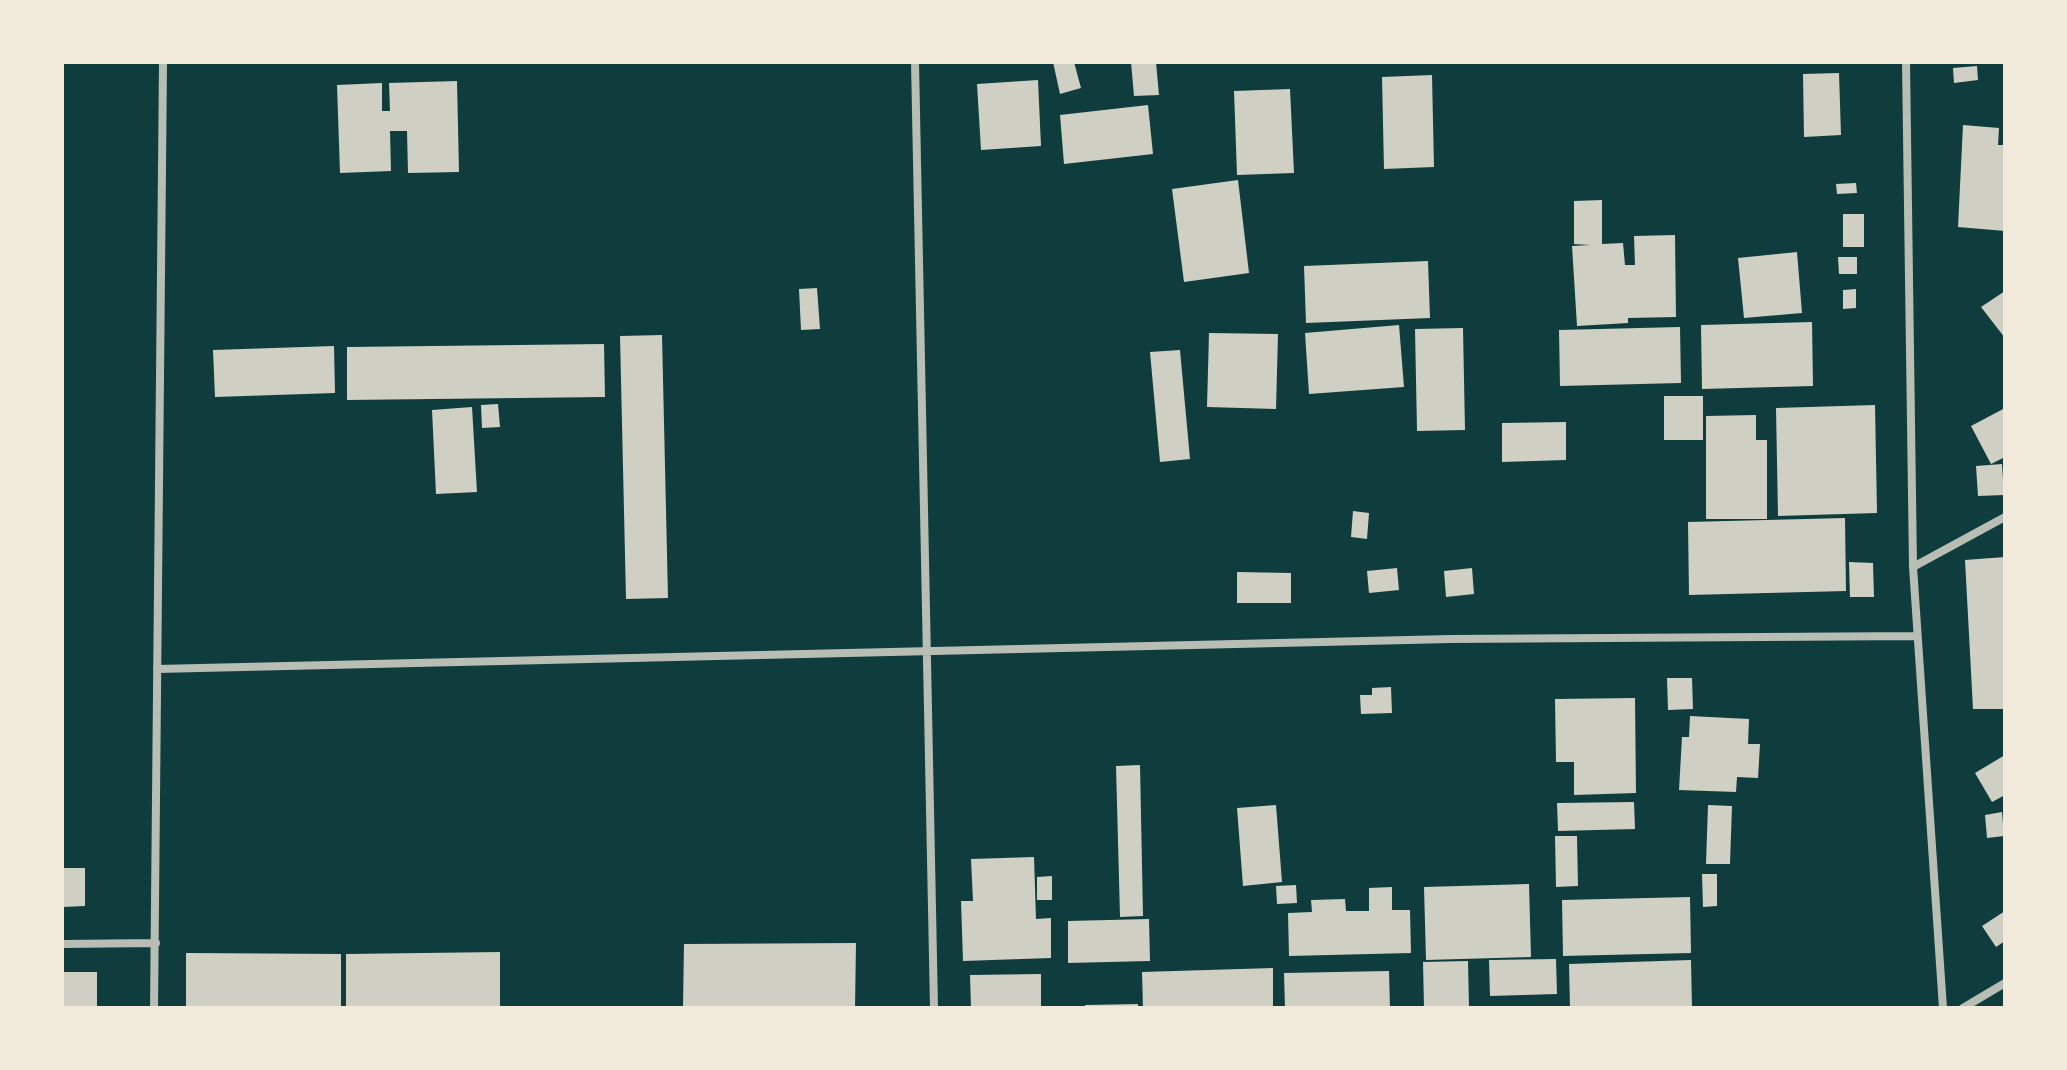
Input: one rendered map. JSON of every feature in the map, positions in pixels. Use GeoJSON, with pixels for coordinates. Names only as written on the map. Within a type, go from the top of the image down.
{"type":"FeatureCollection","features":[{"type":"Feature","properties":{"kind":"street"},"geometry":{"type":"LineString","coordinates":[[154,1008],[163,62]]}},
{"type":"Feature","properties":{"kind":"street"},"geometry":{"type":"LineString","coordinates":[[915,62],[934,1008]]}},
{"type":"Feature","properties":{"kind":"street"},"geometry":{"type":"LineString","coordinates":[[1906,62],[1913,567],[1943,1008]]}},
{"type":"Feature","properties":{"kind":"street"},"geometry":{"type":"LineString","coordinates":[[1913,567],[2005,517]]}},
{"type":"Feature","properties":{"kind":"street"},"geometry":{"type":"LineString","coordinates":[[157,669],[1435,639],[1917,636]]}},
{"type":"Feature","properties":{"kind":"street"},"geometry":{"type":"LineString","coordinates":[[62,944],[156,943]]}},
{"type":"Feature","properties":{"kind":"street"},"geometry":{"type":"LineString","coordinates":[[1963,1008],[2005,983]]}},
{"type":"Feature","properties":{"kind":"building"},"geometry":{"type":"Polygon","coordinates":[[[1053,62],[1074,62],[1081,88],[1060,94],[1053,62]]]}},
{"type":"Feature","properties":{"kind":"building"},"geometry":{"type":"Polygon","coordinates":[[[1131,62],[1156,62],[1159,95],[1134,96],[1131,62]]]}},
{"type":"Feature","properties":{"kind":"building"},"geometry":{"type":"Polygon","coordinates":[[[1977,66],[1978,80],[1954,83],[1953,68],[1977,66]]]}},
{"type":"Feature","properties":{"kind":"building"},"geometry":{"type":"Polygon","coordinates":[[[1839,73],[1841,135],[1804,137],[1803,74],[1839,73]]]}},
{"type":"Feature","properties":{"kind":"building"},"geometry":{"type":"Polygon","coordinates":[[[1432,75],[1434,167],[1384,169],[1382,77],[1432,75]]]}},
{"type":"Feature","properties":{"kind":"building"},"geometry":{"type":"Polygon","coordinates":[[[1038,80],[1041,146],[981,150],[977,84],[1038,80]]]}},
{"type":"Feature","properties":{"kind":"building"},"geometry":{"type":"Polygon","coordinates":[[[457,81],[459,172],[408,173],[407,131],[390,131],[391,171],[340,173],[337,85],[382,83],[382,111],[390,111],[389,83],[457,81]]]}},
{"type":"Feature","properties":{"kind":"building"},"geometry":{"type":"Polygon","coordinates":[[[1290,89],[1294,173],[1237,175],[1234,91],[1290,89]]]}},
{"type":"Feature","properties":{"kind":"building"},"geometry":{"type":"Polygon","coordinates":[[[1148,105],[1153,154],[1064,164],[1060,115],[1148,105]]]}},
{"type":"Feature","properties":{"kind":"building"},"geometry":{"type":"Polygon","coordinates":[[[1963,125],[1999,128],[1998,145],[2005,145],[2005,231],[1958,227],[1963,125]]]}},
{"type":"Feature","properties":{"kind":"building"},"geometry":{"type":"Polygon","coordinates":[[[1238,180],[1249,273],[1184,282],[1172,189],[1238,180]]]}},
{"type":"Feature","properties":{"kind":"building"},"geometry":{"type":"Polygon","coordinates":[[[1856,183],[1857,193],[1837,194],[1836,184],[1856,183]]]}},
{"type":"Feature","properties":{"kind":"building"},"geometry":{"type":"Polygon","coordinates":[[[1602,200],[1602,244],[1623,243],[1625,265],[1635,265],[1634,236],[1675,235],[1676,317],[1628,318],[1628,323],[1577,326],[1572,246],[1590,245],[1574,244],[1574,201],[1602,200]]]}},
{"type":"Feature","properties":{"kind":"building"},"geometry":{"type":"Polygon","coordinates":[[[1843,214],[1864,214],[1864,247],[1843,247],[1843,214]]]}},
{"type":"Feature","properties":{"kind":"building"},"geometry":{"type":"Polygon","coordinates":[[[1797,252],[1802,313],[1744,318],[1738,258],[1797,252]]]}},
{"type":"Feature","properties":{"kind":"building"},"geometry":{"type":"Polygon","coordinates":[[[1838,257],[1857,257],[1857,274],[1839,274],[1838,257]]]}},
{"type":"Feature","properties":{"kind":"building"},"geometry":{"type":"Polygon","coordinates":[[[1428,261],[1430,318],[1306,323],[1304,266],[1428,261]]]}},
{"type":"Feature","properties":{"kind":"building"},"geometry":{"type":"Polygon","coordinates":[[[817,288],[820,329],[801,330],[799,289],[817,288]]]}},
{"type":"Feature","properties":{"kind":"building"},"geometry":{"type":"Polygon","coordinates":[[[1856,289],[1856,308],[1843,309],[1843,290],[1856,289]]]}},
{"type":"Feature","properties":{"kind":"building"},"geometry":{"type":"Polygon","coordinates":[[[2005,291],[2005,338],[1981,307],[2005,291]]]}},
{"type":"Feature","properties":{"kind":"building"},"geometry":{"type":"Polygon","coordinates":[[[1812,322],[1813,386],[1702,389],[1701,325],[1812,322]]]}},
{"type":"Feature","properties":{"kind":"building"},"geometry":{"type":"Polygon","coordinates":[[[1399,325],[1404,387],[1309,394],[1305,333],[1399,325]]]}},
{"type":"Feature","properties":{"kind":"building"},"geometry":{"type":"Polygon","coordinates":[[[1680,327],[1681,383],[1560,386],[1559,330],[1680,327]]]}},
{"type":"Feature","properties":{"kind":"building"},"geometry":{"type":"Polygon","coordinates":[[[1463,328],[1465,430],[1417,431],[1415,329],[1463,328]]]}},
{"type":"Feature","properties":{"kind":"building"},"geometry":{"type":"Polygon","coordinates":[[[1209,333],[1278,334],[1276,409],[1207,407],[1209,333]]]}},
{"type":"Feature","properties":{"kind":"building"},"geometry":{"type":"Polygon","coordinates":[[[662,335],[668,598],[626,599],[620,336],[662,335]]]}},
{"type":"Feature","properties":{"kind":"building"},"geometry":{"type":"Polygon","coordinates":[[[604,344],[605,397],[347,400],[347,347],[604,344]]]}},
{"type":"Feature","properties":{"kind":"building"},"geometry":{"type":"Polygon","coordinates":[[[334,346],[335,393],[215,397],[213,350],[334,346]]]}},
{"type":"Feature","properties":{"kind":"building"},"geometry":{"type":"Polygon","coordinates":[[[1180,350],[1190,459],[1160,462],[1150,352],[1180,350]]]}},
{"type":"Feature","properties":{"kind":"building"},"geometry":{"type":"Polygon","coordinates":[[[1664,396],[1703,396],[1703,440],[1664,440],[1664,396]]]}},
{"type":"Feature","properties":{"kind":"building"},"geometry":{"type":"Polygon","coordinates":[[[498,404],[500,427],[482,428],[481,405],[498,404]]]}},
{"type":"Feature","properties":{"kind":"building"},"geometry":{"type":"Polygon","coordinates":[[[1875,405],[1877,513],[1778,516],[1776,408],[1875,405]]]}},
{"type":"Feature","properties":{"kind":"building"},"geometry":{"type":"Polygon","coordinates":[[[472,407],[477,492],[436,494],[432,410],[472,407]]]}},
{"type":"Feature","properties":{"kind":"building"},"geometry":{"type":"Polygon","coordinates":[[[2005,408],[2005,457],[1991,464],[1971,426],[2005,408]]]}},
{"type":"Feature","properties":{"kind":"building"},"geometry":{"type":"Polygon","coordinates":[[[1756,415],[1756,440],[1767,440],[1767,519],[1706,519],[1706,416],[1756,415]]]}},
{"type":"Feature","properties":{"kind":"building"},"geometry":{"type":"Polygon","coordinates":[[[1566,422],[1566,460],[1502,462],[1502,423],[1566,422]]]}},
{"type":"Feature","properties":{"kind":"building"},"geometry":{"type":"Polygon","coordinates":[[[2002,464],[2004,495],[1978,496],[1976,466],[2002,464]]]}},
{"type":"Feature","properties":{"kind":"building"},"geometry":{"type":"Polygon","coordinates":[[[1353,511],[1369,513],[1367,539],[1351,537],[1353,511]]]}},
{"type":"Feature","properties":{"kind":"building"},"geometry":{"type":"Polygon","coordinates":[[[1845,518],[1846,591],[1689,595],[1688,522],[1845,518]]]}},
{"type":"Feature","properties":{"kind":"building"},"geometry":{"type":"Polygon","coordinates":[[[2005,557],[2005,709],[1973,709],[1965,560],[2005,557]]]}},
{"type":"Feature","properties":{"kind":"building"},"geometry":{"type":"Polygon","coordinates":[[[1849,562],[1873,563],[1874,597],[1850,597],[1849,562]]]}},
{"type":"Feature","properties":{"kind":"building"},"geometry":{"type":"Polygon","coordinates":[[[1397,568],[1399,590],[1369,593],[1367,571],[1397,568]]]}},
{"type":"Feature","properties":{"kind":"building"},"geometry":{"type":"Polygon","coordinates":[[[1472,568],[1474,594],[1446,597],[1444,571],[1472,568]]]}},
{"type":"Feature","properties":{"kind":"building"},"geometry":{"type":"Polygon","coordinates":[[[1237,572],[1291,573],[1291,603],[1237,603],[1237,572]]]}},
{"type":"Feature","properties":{"kind":"building"},"geometry":{"type":"Polygon","coordinates":[[[1667,678],[1692,678],[1693,709],[1668,710],[1667,678]]]}},
{"type":"Feature","properties":{"kind":"building"},"geometry":{"type":"Polygon","coordinates":[[[1391,687],[1392,713],[1361,714],[1360,695],[1372,695],[1372,688],[1391,687]]]}},
{"type":"Feature","properties":{"kind":"building"},"geometry":{"type":"Polygon","coordinates":[[[1635,698],[1636,793],[1574,795],[1574,762],[1556,762],[1555,699],[1635,698]]]}},
{"type":"Feature","properties":{"kind":"building"},"geometry":{"type":"Polygon","coordinates":[[[1690,716],[1749,719],[1748,744],[1760,744],[1758,778],[1737,777],[1736,792],[1679,790],[1682,737],[1689,737],[1690,716]]]}},
{"type":"Feature","properties":{"kind":"building"},"geometry":{"type":"Polygon","coordinates":[[[2005,755],[2005,795],[1992,802],[1975,773],[2005,755]]]}},
{"type":"Feature","properties":{"kind":"building"},"geometry":{"type":"Polygon","coordinates":[[[1140,765],[1143,916],[1120,917],[1116,766],[1140,765]]]}},
{"type":"Feature","properties":{"kind":"building"},"geometry":{"type":"Polygon","coordinates":[[[1634,802],[1635,829],[1558,831],[1557,803],[1634,802]]]}},
{"type":"Feature","properties":{"kind":"building"},"geometry":{"type":"Polygon","coordinates":[[[1276,805],[1282,882],[1243,886],[1237,808],[1276,805]]]}},
{"type":"Feature","properties":{"kind":"building"},"geometry":{"type":"Polygon","coordinates":[[[1708,805],[1732,806],[1730,864],[1706,864],[1708,805]]]}},
{"type":"Feature","properties":{"kind":"building"},"geometry":{"type":"Polygon","coordinates":[[[2002,812],[2004,836],[1987,838],[1985,815],[2002,812]]]}},
{"type":"Feature","properties":{"kind":"building"},"geometry":{"type":"Polygon","coordinates":[[[1555,836],[1577,836],[1578,886],[1556,887],[1555,836]]]}},
{"type":"Feature","properties":{"kind":"building"},"geometry":{"type":"Polygon","coordinates":[[[1034,857],[1036,919],[1051,918],[1051,958],[963,961],[961,901],[973,901],[971,859],[1034,857]]]}},
{"type":"Feature","properties":{"kind":"building"},"geometry":{"type":"Polygon","coordinates":[[[62,868],[85,868],[85,906],[62,907],[62,868]]]}},
{"type":"Feature","properties":{"kind":"building"},"geometry":{"type":"Polygon","coordinates":[[[1702,874],[1717,874],[1717,906],[1703,907],[1702,874]]]}},
{"type":"Feature","properties":{"kind":"building"},"geometry":{"type":"Polygon","coordinates":[[[1052,876],[1052,900],[1037,900],[1037,877],[1052,876]]]}},
{"type":"Feature","properties":{"kind":"building"},"geometry":{"type":"Polygon","coordinates":[[[1529,884],[1531,957],[1426,960],[1424,887],[1529,884]]]}},
{"type":"Feature","properties":{"kind":"building"},"geometry":{"type":"Polygon","coordinates":[[[1296,885],[1297,903],[1277,904],[1276,886],[1296,885]]]}},
{"type":"Feature","properties":{"kind":"building"},"geometry":{"type":"Polygon","coordinates":[[[1392,887],[1392,910],[1410,910],[1411,953],[1289,956],[1288,913],[1312,912],[1311,900],[1345,899],[1346,911],[1369,911],[1369,888],[1392,887]]]}},
{"type":"Feature","properties":{"kind":"building"},"geometry":{"type":"Polygon","coordinates":[[[1690,897],[1691,953],[1563,956],[1562,900],[1690,897]]]}},
{"type":"Feature","properties":{"kind":"building"},"geometry":{"type":"Polygon","coordinates":[[[2005,911],[2005,941],[1996,947],[1982,926],[2005,911]]]}},
{"type":"Feature","properties":{"kind":"building"},"geometry":{"type":"Polygon","coordinates":[[[1149,919],[1150,961],[1068,963],[1068,921],[1149,919]]]}},
{"type":"Feature","properties":{"kind":"building"},"geometry":{"type":"Polygon","coordinates":[[[856,943],[855,1008],[683,1008],[684,944],[856,943]]]}},
{"type":"Feature","properties":{"kind":"building"},"geometry":{"type":"Polygon","coordinates":[[[500,952],[500,1008],[346,1008],[346,954],[500,952]]]}},
{"type":"Feature","properties":{"kind":"building"},"geometry":{"type":"Polygon","coordinates":[[[186,953],[341,954],[341,1006],[186,1006],[186,953]]]}},
{"type":"Feature","properties":{"kind":"building"},"geometry":{"type":"Polygon","coordinates":[[[1556,959],[1557,994],[1490,996],[1489,960],[1556,959]]]}},
{"type":"Feature","properties":{"kind":"building"},"geometry":{"type":"Polygon","coordinates":[[[1691,960],[1692,1008],[1570,1008],[1569,964],[1691,960]]]}},
{"type":"Feature","properties":{"kind":"building"},"geometry":{"type":"Polygon","coordinates":[[[1468,961],[1469,1008],[1424,1008],[1423,962],[1468,961]]]}},
{"type":"Feature","properties":{"kind":"building"},"geometry":{"type":"Polygon","coordinates":[[[1273,968],[1273,1008],[1143,1008],[1142,972],[1273,968]]]}},
{"type":"Feature","properties":{"kind":"building"},"geometry":{"type":"Polygon","coordinates":[[[1389,971],[1390,1008],[1285,1008],[1284,973],[1389,971]]]}},
{"type":"Feature","properties":{"kind":"building"},"geometry":{"type":"Polygon","coordinates":[[[62,972],[97,972],[97,1008],[62,1008],[62,972]]]}},
{"type":"Feature","properties":{"kind":"building"},"geometry":{"type":"Polygon","coordinates":[[[1041,974],[1041,1008],[971,1008],[970,975],[1041,974]]]}},
{"type":"Feature","properties":{"kind":"building"},"geometry":{"type":"Polygon","coordinates":[[[1138,1004],[1138,1008],[1085,1008],[1085,1005],[1138,1004]]]}}]}
